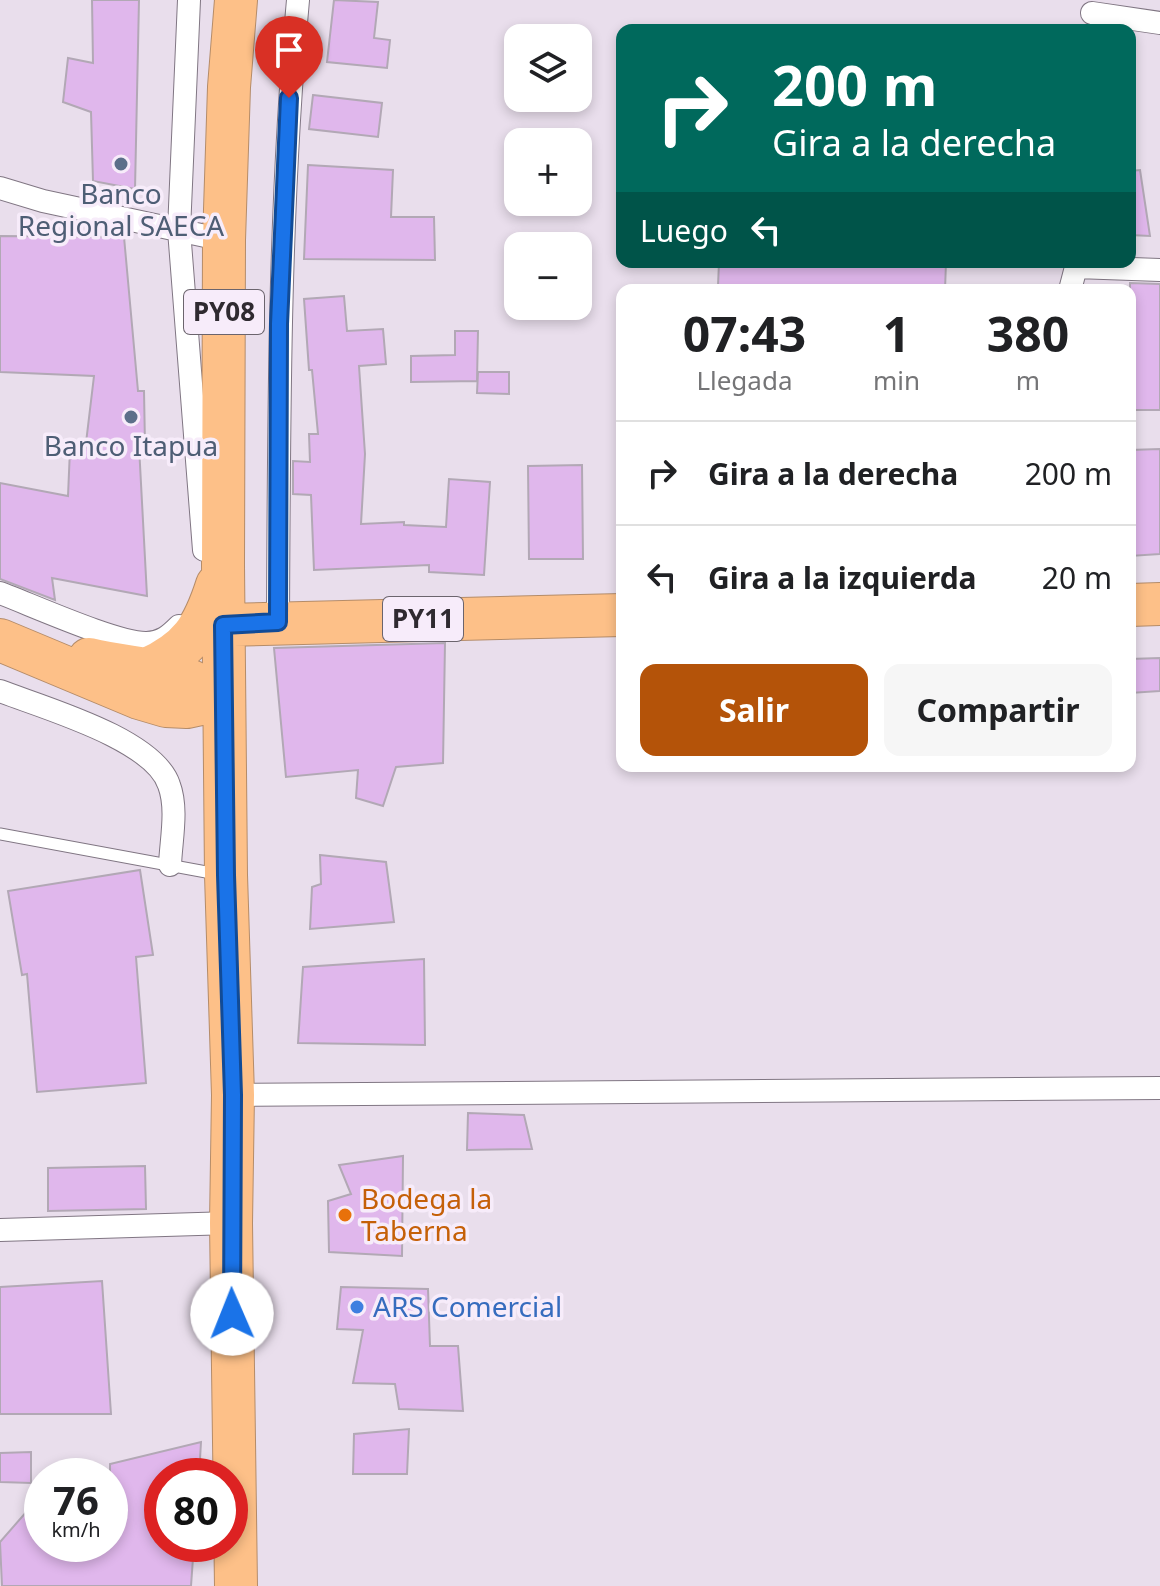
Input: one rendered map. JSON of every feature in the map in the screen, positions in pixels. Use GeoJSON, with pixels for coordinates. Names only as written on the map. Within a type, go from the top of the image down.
{"type":"FeatureCollection","features":[{"type":"Feature","properties":{"kind":"highway","name":"PY08"},"geometry":{"type":"LineString","coordinates":[[236,0],[229,87],[224,240],[223,565],[224,792],[233,1095],[231,1223],[236,1586]]}},
{"type":"Feature","properties":{"kind":"highway"},"geometry":{"type":"LineString","coordinates":[[143,683],[193,638],[208,611],[223,565]]}},
{"type":"Feature","properties":{"kind":"highway"},"geometry":{"type":"LineString","coordinates":[[1136,605],[1160,604]]}},
{"type":"Feature","properties":{"kind":"highway","name":"PY11"},"geometry":{"type":"LineString","coordinates":[[223,625],[616,615]]}},
{"type":"Feature","properties":{"kind":"highway"},"geometry":{"type":"LineString","coordinates":[[0,631],[77,656],[143,683],[166,706],[187,707],[224,699]]}},
{"type":"Feature","properties":{"kind":"highway"},"geometry":{"type":"LineString","coordinates":[[0,640],[143,683],[159,707],[193,735],[212,762],[224,792]]}},
{"type":"Feature","properties":{"kind":"street"},"geometry":{"type":"LineString","coordinates":[[0,593],[114,636],[144,643],[164,640],[183,622],[197,594],[205,560],[179,230],[189,0]]}},
{"type":"Feature","properties":{"kind":"street"},"geometry":{"type":"LineString","coordinates":[[278,622],[279,324],[289,98],[298,0]]}},
{"type":"Feature","properties":{"kind":"street"},"geometry":{"type":"LineString","coordinates":[[1093,14],[1160,23]]}},
{"type":"Feature","properties":{"kind":"street"},"geometry":{"type":"LineString","coordinates":[[0,188],[43,201],[224,240]]}},
{"type":"Feature","properties":{"kind":"street"},"geometry":{"type":"LineString","coordinates":[[1127,268],[1160,270]]}},
{"type":"Feature","properties":{"kind":"street"},"geometry":{"type":"LineString","coordinates":[[0,691],[110,734],[145,752],[162,771],[170,786],[173,809],[170,865]]}},
{"type":"Feature","properties":{"kind":"street"},"geometry":{"type":"LineString","coordinates":[[233,1095],[1160,1088]]}},
{"type":"Feature","properties":{"kind":"street"},"geometry":{"type":"LineString","coordinates":[[0,1230],[231,1223]]}},
{"type":"Feature","properties":{"kind":"lane"},"geometry":{"type":"LineString","coordinates":[[0,834],[226,875]]}},
{"type":"Feature","properties":{"kind":"building"},"geometry":{"type":"Polygon","coordinates":[[[92,0],[139,0],[135,189],[93,181],[91,112],[63,102],[68,58],[93,63],[92,0]]]}},
{"type":"Feature","properties":{"kind":"building"},"geometry":{"type":"Polygon","coordinates":[[[334,0],[378,2],[374,38],[390,40],[387,68],[327,62],[334,0]]]}},
{"type":"Feature","properties":{"kind":"building"},"geometry":{"type":"Polygon","coordinates":[[[313,95],[382,103],[378,137],[309,129],[313,95]]]}},
{"type":"Feature","properties":{"kind":"building"},"geometry":{"type":"Polygon","coordinates":[[[308,165],[393,170],[391,217],[434,217],[435,260],[304,259],[308,165]]]}},
{"type":"Feature","properties":{"kind":"building"},"geometry":{"type":"Polygon","coordinates":[[[1136,170],[1140,170],[1150,236],[1136,235],[1136,170]]]}},
{"type":"Feature","properties":{"kind":"building"},"geometry":{"type":"Polygon","coordinates":[[[0,236],[124,237],[138,391],[144,391],[145,446],[139,446],[147,596],[52,578],[55,600],[0,579],[0,483],[68,496],[70,449],[85,451],[94,376],[0,372],[0,236]]]}},
{"type":"Feature","properties":{"kind":"building"},"geometry":{"type":"Polygon","coordinates":[[[719,268],[946,268],[945,284],[718,284],[719,268]]]}},
{"type":"Feature","properties":{"kind":"building"},"geometry":{"type":"Polygon","coordinates":[[[1130,283],[1160,284],[1160,410],[1136,410],[1136,284],[1130,283]]]}},
{"type":"Feature","properties":{"kind":"building"},"geometry":{"type":"Polygon","coordinates":[[[344,296],[347,331],[383,329],[386,364],[359,366],[365,454],[361,524],[404,522],[404,525],[446,527],[449,479],[490,482],[484,575],[429,572],[429,565],[314,570],[311,495],[293,494],[293,461],[310,462],[309,434],[318,434],[304,299],[344,296]]]}},
{"type":"Feature","properties":{"kind":"building"},"geometry":{"type":"Polygon","coordinates":[[[455,331],[478,331],[477,381],[411,382],[411,356],[455,355],[455,331]]]}},
{"type":"Feature","properties":{"kind":"building"},"geometry":{"type":"Polygon","coordinates":[[[478,372],[509,372],[509,394],[477,393],[478,372]]]}},
{"type":"Feature","properties":{"kind":"building"},"geometry":{"type":"Polygon","coordinates":[[[1160,449],[1160,554],[1136,556],[1136,450],[1160,449]]]}},
{"type":"Feature","properties":{"kind":"building"},"geometry":{"type":"Polygon","coordinates":[[[582,465],[583,559],[529,559],[528,466],[582,465]]]}},
{"type":"Feature","properties":{"kind":"building"},"geometry":{"type":"Polygon","coordinates":[[[445,643],[443,763],[396,767],[383,806],[356,798],[358,770],[286,777],[274,648],[445,643]]]}},
{"type":"Feature","properties":{"kind":"building"},"geometry":{"type":"Polygon","coordinates":[[[1160,658],[1160,691],[1136,693],[1136,659],[1160,658]]]}},
{"type":"Feature","properties":{"kind":"building"},"geometry":{"type":"Polygon","coordinates":[[[320,855],[386,862],[394,922],[310,929],[312,887],[321,884],[320,855]]]}},
{"type":"Feature","properties":{"kind":"building"},"geometry":{"type":"Polygon","coordinates":[[[140,870],[153,955],[136,957],[146,1083],[37,1092],[27,974],[22,975],[8,891],[140,870]]]}},
{"type":"Feature","properties":{"kind":"building"},"geometry":{"type":"Polygon","coordinates":[[[424,959],[425,1045],[298,1043],[303,967],[424,959]]]}},
{"type":"Feature","properties":{"kind":"building"},"geometry":{"type":"Polygon","coordinates":[[[468,1113],[524,1115],[532,1149],[467,1150],[468,1113]]]}},
{"type":"Feature","properties":{"kind":"building"},"geometry":{"type":"Polygon","coordinates":[[[403,1156],[402,1256],[329,1252],[328,1201],[351,1194],[339,1165],[403,1156]]]}},
{"type":"Feature","properties":{"kind":"building"},"geometry":{"type":"Polygon","coordinates":[[[145,1166],[146,1209],[48,1211],[48,1168],[145,1166]]]}},
{"type":"Feature","properties":{"kind":"building"},"geometry":{"type":"Polygon","coordinates":[[[102,1281],[111,1414],[0,1414],[0,1287],[102,1281]]]}},
{"type":"Feature","properties":{"kind":"building"},"geometry":{"type":"Polygon","coordinates":[[[341,1287],[428,1289],[430,1346],[458,1346],[463,1411],[399,1409],[395,1384],[353,1383],[363,1330],[337,1329],[341,1287]]]}},
{"type":"Feature","properties":{"kind":"building"},"geometry":{"type":"Polygon","coordinates":[[[409,1429],[407,1474],[353,1474],[354,1434],[409,1429]]]}},
{"type":"Feature","properties":{"kind":"building"},"geometry":{"type":"Polygon","coordinates":[[[201,1442],[200,1458],[144,1458],[144,1562],[193,1562],[191,1586],[2,1586],[0,1542],[24,1515],[24,1562],[128,1562],[128,1460],[201,1442]]]}},
{"type":"Feature","properties":{"kind":"building"},"geometry":{"type":"Polygon","coordinates":[[[31,1452],[31,1458],[24,1458],[24,1483],[0,1482],[0,1453],[31,1452]]]}},
{"type":"Feature","properties":{"kind":"place","name":"Banco Regional SAECA"},"geometry":{"type":"Point","coordinates":[121,164]}},
{"type":"Feature","properties":{"kind":"place","name":"Banco Itapua"},"geometry":{"type":"Point","coordinates":[131,417]}},
{"type":"Feature","properties":{"kind":"place","name":"Bodega la Taberna"},"geometry":{"type":"Point","coordinates":[345,1215]}},
{"type":"Feature","properties":{"kind":"place","name":"ARS Comercial"},"geometry":{"type":"Point","coordinates":[357,1307]}},
{"type":"Feature","properties":{"kind":"route"},"geometry":{"type":"LineString","coordinates":[[232,1314],[233,1095],[223,625],[278,622],[279,324],[289,98]]}}]}
